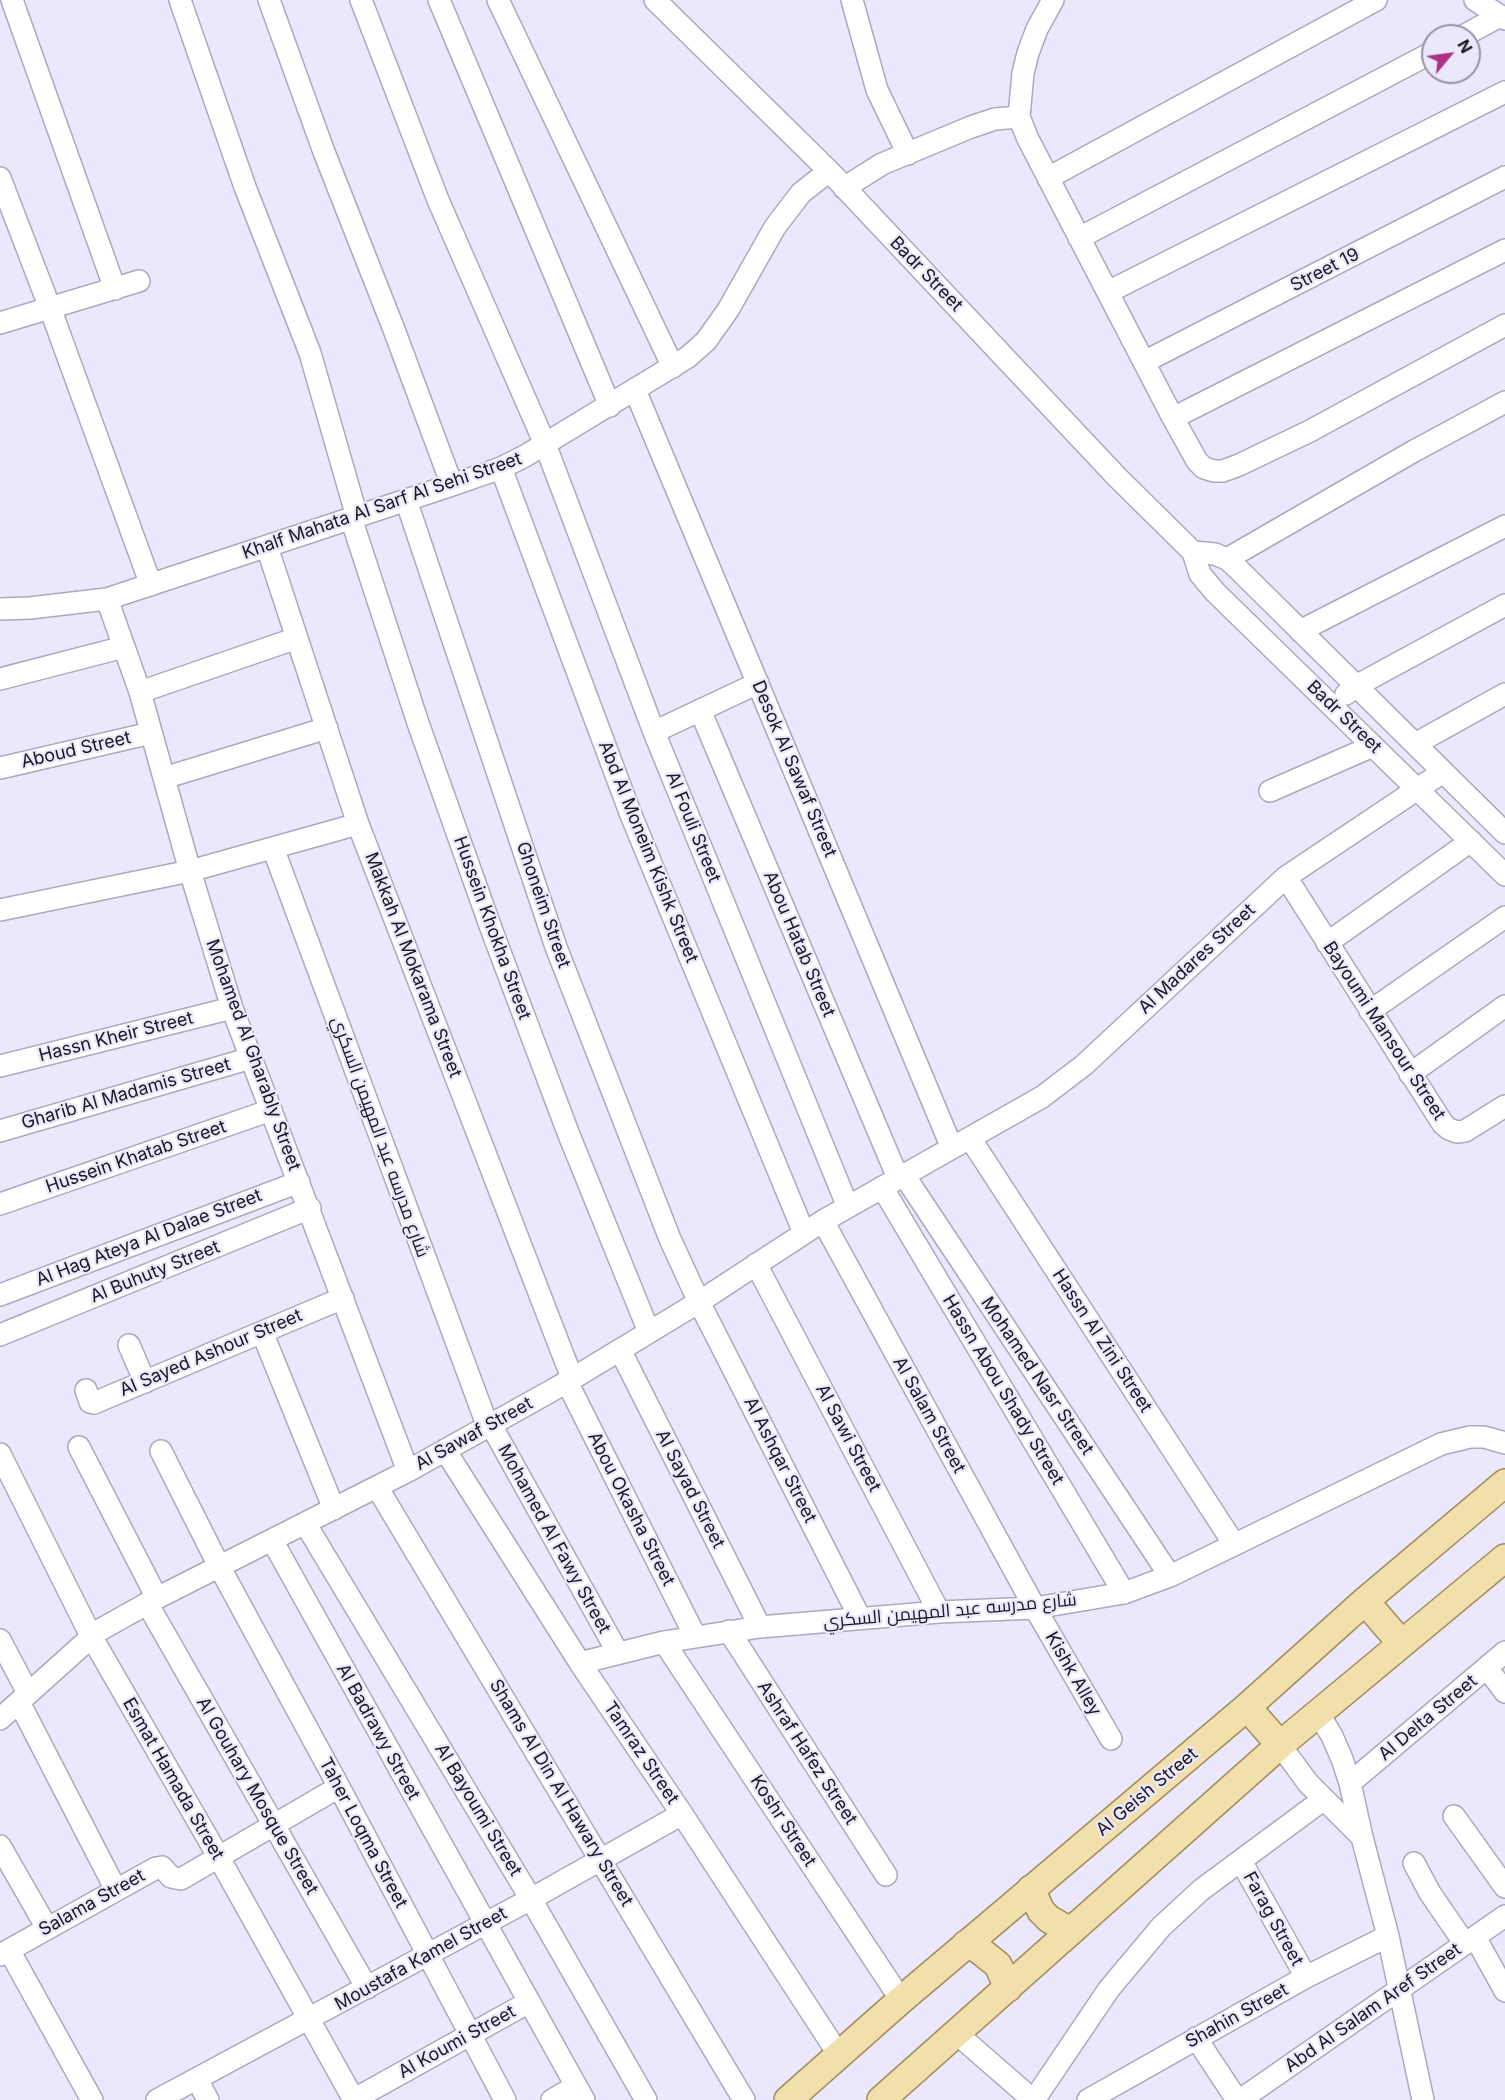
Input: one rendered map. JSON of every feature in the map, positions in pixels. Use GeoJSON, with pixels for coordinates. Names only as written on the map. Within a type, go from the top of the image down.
{"type":"FeatureCollection","features":[{"type":"Feature","properties":{"kind":"main road","name":"Al Geish Street"},"geometry":{"type":"LineString","coordinates":[[788,2100],[966,1944],[1247,1707],[1365,1601],[1505,1483]]}},
{"type":"Feature","properties":{"kind":"main road"},"geometry":{"type":"LineString","coordinates":[[881,2100],[1280,1745],[1401,1643],[1504,1561]]}},
{"type":"Feature","properties":{"kind":"main road"},"geometry":{"type":"LineString","coordinates":[[1365,1601],[1401,1643]]}},
{"type":"Feature","properties":{"kind":"main road"},"geometry":{"type":"LineString","coordinates":[[1247,1707],[1280,1745]]}},
{"type":"Feature","properties":{"kind":"main road"},"geometry":{"type":"LineString","coordinates":[[1031,1889],[1041,1911],[1049,1919],[1070,1931]]}},
{"type":"Feature","properties":{"kind":"main road"},"geometry":{"type":"LineString","coordinates":[[966,1944],[978,1949],[998,1965],[1008,1988]]}},
{"type":"Feature","properties":{"kind":"street"},"geometry":{"type":"LineString","coordinates":[[12,0],[115,289]]}},
{"type":"Feature","properties":{"kind":"street","name":"Hussein Khokha Street"},"geometry":{"type":"LineString","coordinates":[[180,0],[245,187],[310,352],[354,518],[418,723],[492,931],[569,1135],[649,1332]]}},
{"type":"Feature","properties":{"kind":"street"},"geometry":{"type":"LineString","coordinates":[[269,0],[324,152],[452,485]]}},
{"type":"Feature","properties":{"kind":"street","name":"Al Fouli Street"},"geometry":{"type":"LineString","coordinates":[[361,0],[438,200],[545,444],[654,732],[848,1207]]}},
{"type":"Feature","properties":{"kind":"street"},"geometry":{"type":"LineString","coordinates":[[439,0],[610,406]]}},
{"type":"Feature","properties":{"kind":"street"},"geometry":{"type":"LineString","coordinates":[[498,0],[673,367]]}},
{"type":"Feature","properties":{"kind":"street","name":"Badr Street"},"geometry":{"type":"LineString","coordinates":[[655,0],[829,171],[1117,477],[1193,552],[1196,564],[1207,584],[1505,875]]}},
{"type":"Feature","properties":{"kind":"street"},"geometry":{"type":"LineString","coordinates":[[852,0],[877,90],[908,154]]}},
{"type":"Feature","properties":{"kind":"street"},"geometry":{"type":"LineString","coordinates":[[1053,0],[1037,29],[1028,53],[1023,73],[1019,117],[1048,178],[1173,418],[1192,453],[1204,468],[1214,471],[1229,470],[1310,431],[1505,325]]}},
{"type":"Feature","properties":{"kind":"street"},"geometry":{"type":"LineString","coordinates":[[1048,178],[1376,0]]}},
{"type":"Feature","properties":{"kind":"street"},"geometry":{"type":"LineString","coordinates":[[1475,0],[1502,18]]}},
{"type":"Feature","properties":{"kind":"street"},"geometry":{"type":"LineString","coordinates":[[1481,28],[1502,18]]}},
{"type":"Feature","properties":{"kind":"street"},"geometry":{"type":"LineString","coordinates":[[1079,238],[1421,58]]}},
{"type":"Feature","properties":{"kind":"street"},"geometry":{"type":"LineString","coordinates":[[1108,292],[1505,92]]}},
{"type":"Feature","properties":{"kind":"street"},"geometry":{"type":"LineString","coordinates":[[844,188],[864,174],[971,127],[994,119],[1019,117]]}},
{"type":"Feature","properties":{"kind":"street","name":"Khalf Mahata Al Sarf Al Sehi Street"},"geometry":{"type":"LineString","coordinates":[[0,609],[30,608],[107,598],[501,468],[673,367],[706,341],[728,310],[775,227],[801,194],[829,171]]}},
{"type":"Feature","properties":{"kind":"street","name":"Street 19"},"geometry":{"type":"LineString","coordinates":[[1144,362],[1505,177]]}},
{"type":"Feature","properties":{"kind":"street"},"geometry":{"type":"LineString","coordinates":[[0,178],[51,308],[151,585]]}},
{"type":"Feature","properties":{"kind":"street"},"geometry":{"type":"LineString","coordinates":[[1173,418],[1505,250]]}},
{"type":"Feature","properties":{"kind":"street"},"geometry":{"type":"LineString","coordinates":[[0,323],[139,281]]}},
{"type":"Feature","properties":{"kind":"street","name":"Desok Al Sawaf Street"},"geometry":{"type":"LineString","coordinates":[[635,390],[758,683],[961,1143]]}},
{"type":"Feature","properties":{"kind":"street"},"geometry":{"type":"LineString","coordinates":[[1193,552],[1215,554],[1227,559],[1414,451],[1505,402]]}},
{"type":"Feature","properties":{"kind":"street","name":"Abd Al Moneim Kishk Street"},"geometry":{"type":"LineString","coordinates":[[501,468],[631,815],[804,1233]]}},
{"type":"Feature","properties":{"kind":"street","name":"Ghoneim Street"},"geometry":{"type":"LineString","coordinates":[[405,500],[556,947],[670,1239],[699,1302]]}},
{"type":"Feature","properties":{"kind":"street"},"geometry":{"type":"LineString","coordinates":[[1300,631],[1505,526]]}},
{"type":"Feature","properties":{"kind":"street","name":"Makkah Al Mokarama Street"},"geometry":{"type":"LineString","coordinates":[[267,547],[358,824],[570,1380]]}},
{"type":"Feature","properties":{"kind":"street","name":"Badr Street"},"geometry":{"type":"LineString","coordinates":[[1227,559],[1505,833]]}},
{"type":"Feature","properties":{"kind":"street","name":"Mohamed Al Gharably Street"},"geometry":{"type":"LineString","coordinates":[[107,598],[140,692],[190,871],[232,1008],[310,1208],[408,1471]]}},
{"type":"Feature","properties":{"kind":"street"},"geometry":{"type":"LineString","coordinates":[[1333,707],[1356,686],[1505,605]]}},
{"type":"Feature","properties":{"kind":"street"},"geometry":{"type":"LineString","coordinates":[[140,692],[297,638]]}},
{"type":"Feature","properties":{"kind":"street"},"geometry":{"type":"LineString","coordinates":[[0,679],[124,647]]}},
{"type":"Feature","properties":{"kind":"street"},"geometry":{"type":"LineString","coordinates":[[654,732],[758,683]]}},
{"type":"Feature","properties":{"kind":"street"},"geometry":{"type":"LineString","coordinates":[[1415,744],[1505,694]]}},
{"type":"Feature","properties":{"kind":"street","name":"Abou Hatab Street"},"geometry":{"type":"LineString","coordinates":[[700,710],[895,1180]]}},
{"type":"Feature","properties":{"kind":"street"},"geometry":{"type":"LineString","coordinates":[[164,778],[327,728]]}},
{"type":"Feature","properties":{"kind":"street","name":"Aboud Street"},"geometry":{"type":"LineString","coordinates":[[0,768],[151,733]]}},
{"type":"Feature","properties":{"kind":"street"},"geometry":{"type":"LineString","coordinates":[[1270,791],[1373,746]]}},
{"type":"Feature","properties":{"kind":"street","name":"Al Madares Street"},"geometry":{"type":"LineString","coordinates":[[961,1143],[1042,1097],[1070,1077],[1286,877],[1443,772]]}},
{"type":"Feature","properties":{"kind":"street"},"geometry":{"type":"LineString","coordinates":[[0,910],[190,871],[358,824]]}},
{"type":"Feature","properties":{"kind":"street"},"geometry":{"type":"LineString","coordinates":[[1327,943],[1471,842]]}},
{"type":"Feature","properties":{"kind":"street","name":"شارع مدرسه عبد المهيمن السكري"},"geometry":{"type":"LineString","coordinates":[[273,848],[489,1426]]}},
{"type":"Feature","properties":{"kind":"street","name":"Bayoumi Mansour Street"},"geometry":{"type":"LineString","coordinates":[[1286,877],[1443,1124],[1449,1130],[1457,1132],[1472,1128],[1505,1106]]}},
{"type":"Feature","properties":{"kind":"street"},"geometry":{"type":"LineString","coordinates":[[1370,1011],[1505,917]]}},
{"type":"Feature","properties":{"kind":"street"},"geometry":{"type":"LineString","coordinates":[[1410,1074],[1505,1006]]}},
{"type":"Feature","properties":{"kind":"street","name":"Hassn Kheir Street"},"geometry":{"type":"LineString","coordinates":[[0,1066],[232,1008]]}},
{"type":"Feature","properties":{"kind":"street","name":"Gharib Al Madamis Street"},"geometry":{"type":"LineString","coordinates":[[0,1131],[251,1058]]}},
{"type":"Feature","properties":{"kind":"street","name":"Hussein Khatab Street"},"geometry":{"type":"LineString","coordinates":[[0,1204],[272,1110]]}},
{"type":"Feature","properties":{"kind":"street","name":"Al Sawaf Street"},"geometry":{"type":"LineString","coordinates":[[0,1719],[91,1636],[152,1600],[408,1471],[489,1426],[699,1302],[823,1221],[961,1143]]}},
{"type":"Feature","properties":{"kind":"street","name":"Hassn Al Zini Street"},"geometry":{"type":"LineString","coordinates":[[961,1143],[1234,1544]]}},
{"type":"Feature","properties":{"kind":"street","name":"Mohamed Nasr Street"},"geometry":{"type":"LineString","coordinates":[[895,1180],[1170,1576]]}},
{"type":"Feature","properties":{"kind":"street","name":"Hassn Abou Shady Street"},"geometry":{"type":"LineString","coordinates":[[895,1180],[1124,1593]]}},
{"type":"Feature","properties":{"kind":"street","name":"Al Hag Ateya Al Dalae Street"},"geometry":{"type":"LineString","coordinates":[[0,1295],[299,1182]]}},
{"type":"Feature","properties":{"kind":"street","name":"Al Buhuty Street"},"geometry":{"type":"LineString","coordinates":[[0,1335],[310,1208]]}},
{"type":"Feature","properties":{"kind":"street","name":"Al Salam Street"},"geometry":{"type":"LineString","coordinates":[[823,1221],[1035,1608]]}},
{"type":"Feature","properties":{"kind":"street","name":"Al Sawi Street"},"geometry":{"type":"LineString","coordinates":[[756,1264],[939,1612]]}},
{"type":"Feature","properties":{"kind":"street","name":"Al Sayed Ashour Street"},"geometry":{"type":"LineString","coordinates":[[86,1390],[90,1402],[93,1403],[343,1298]]}},
{"type":"Feature","properties":{"kind":"street","name":"Al Ashqar Street"},"geometry":{"type":"LineString","coordinates":[[699,1302],[860,1618]]}},
{"type":"Feature","properties":{"kind":"street"},"geometry":{"type":"LineString","coordinates":[[262,1332],[334,1509]]}},
{"type":"Feature","properties":{"kind":"street"},"geometry":{"type":"LineString","coordinates":[[129,1345],[145,1382]]}},
{"type":"Feature","properties":{"kind":"street","name":"Al Sayad Street"},"geometry":{"type":"LineString","coordinates":[[620,1350],[760,1627]]}},
{"type":"Feature","properties":{"kind":"street","name":"Abou Okasha Street"},"geometry":{"type":"LineString","coordinates":[[570,1380],[695,1636]]}},
{"type":"Feature","properties":{"kind":"street","name":"Mohamed Al Fawy Street"},"geometry":{"type":"LineString","coordinates":[[489,1426],[618,1653]]}},
{"type":"Feature","properties":{"kind":"street","name":"شارع مدرسه عبد المهيمن السكري"},"geometry":{"type":"LineString","coordinates":[[580,1663],[664,1642],[760,1627],[939,1612],[1035,1608],[1124,1593],[1170,1576],[1455,1439],[1484,1437],[1505,1443]]}},
{"type":"Feature","properties":{"kind":"street","name":"Al Gouhary Mosque Street"},"geometry":{"type":"LineString","coordinates":[[79,1448],[152,1600],[273,1825],[367,1988]]}},
{"type":"Feature","properties":{"kind":"street","name":"Tamraz Street"},"geometry":{"type":"LineString","coordinates":[[445,1450],[580,1663],[682,1814],[839,2055]]}},
{"type":"Feature","properties":{"kind":"street","name":"Taher Loqma Street"},"geometry":{"type":"LineString","coordinates":[[161,1451],[219,1566],[505,2100]]}},
{"type":"Feature","properties":{"kind":"street","name":"Esmat Hamada Street"},"geometry":{"type":"LineString","coordinates":[[0,1454],[91,1636],[218,1856],[354,2100]]}},
{"type":"Feature","properties":{"kind":"street","name":"Shams Al Din Al Hawary Street"},"geometry":{"type":"LineString","coordinates":[[377,1487],[602,1859],[744,2100]]}},
{"type":"Feature","properties":{"kind":"street","name":"Al Bayoumi Street"},"geometry":{"type":"LineString","coordinates":[[305,1523],[531,1899],[646,2100]]}},
{"type":"Feature","properties":{"kind":"street","name":"Al Badrawy Street"},"geometry":{"type":"LineString","coordinates":[[272,1540],[580,2093]]}},
{"type":"Feature","properties":{"kind":"street","name":"Kishk Alley"},"geometry":{"type":"LineString","coordinates":[[1035,1608],[1111,1739]]}},
{"type":"Feature","properties":{"kind":"street","name":"Ashraf Hafez Street"},"geometry":{"type":"LineString","coordinates":[[729,1632],[886,1875]]}},
{"type":"Feature","properties":{"kind":"street"},"geometry":{"type":"LineString","coordinates":[[0,1640],[24,1697],[116,1890]]}},
{"type":"Feature","properties":{"kind":"street","name":"Koshr Street"},"geometry":{"type":"LineString","coordinates":[[664,1642],[901,2000]]}},
{"type":"Feature","properties":{"kind":"street","name":"Al Delta Street"},"geometry":{"type":"LineString","coordinates":[[1350,1783],[1505,1652]]}},
{"type":"Feature","properties":{"kind":"street"},"geometry":{"type":"LineString","coordinates":[[1487,1668],[1505,1692]]}},
{"type":"Feature","properties":{"kind":"street"},"geometry":{"type":"LineString","coordinates":[[1318,1713],[1332,1736],[1350,1783],[1388,1935],[1423,2100]]}},
{"type":"Feature","properties":{"kind":"street"},"geometry":{"type":"LineString","coordinates":[[1280,1745],[1308,1783],[1362,1837]]}},
{"type":"Feature","properties":{"kind":"street","name":"Salama Street"},"geometry":{"type":"LineString","coordinates":[[4,1952],[159,1867],[165,1869],[171,1877],[181,1879],[339,1787]]}},
{"type":"Feature","properties":{"kind":"street"},"geometry":{"type":"LineString","coordinates":[[956,2033],[1034,2100],[1109,1989],[1161,1927],[1201,1890],[1324,1799]]}},
{"type":"Feature","properties":{"kind":"street","name":"Moustafa Kamel Street"},"geometry":{"type":"LineString","coordinates":[[157,2100],[531,1899],[682,1814]]}},
{"type":"Feature","properties":{"kind":"street"},"geometry":{"type":"LineString","coordinates":[[1454,1816],[1505,1887]]}},
{"type":"Feature","properties":{"kind":"street"},"geometry":{"type":"LineString","coordinates":[[0,1846],[47,1928]]}},
{"type":"Feature","properties":{"kind":"street","name":"Farag Street"},"geometry":{"type":"LineString","coordinates":[[1241,1860],[1306,1977]]}},
{"type":"Feature","properties":{"kind":"street"},"geometry":{"type":"LineString","coordinates":[[1414,1863],[1430,1893],[1470,1940],[1505,1991]]}},
{"type":"Feature","properties":{"kind":"street","name":"Abd Al Salam Aref Street"},"geometry":{"type":"LineString","coordinates":[[1238,2100],[1505,1916]]}},
{"type":"Feature","properties":{"kind":"street","name":"Shahin Street"},"geometry":{"type":"LineString","coordinates":[[1088,2100],[1306,1977],[1388,1935]]}},
{"type":"Feature","properties":{"kind":"street"},"geometry":{"type":"LineString","coordinates":[[4,1952],[92,2100]]}},
{"type":"Feature","properties":{"kind":"street","name":"Al Koumi Street"},"geometry":{"type":"LineString","coordinates":[[354,2100],[529,2002]]}},
{"type":"Feature","properties":{"kind":"street"},"geometry":{"type":"LineString","coordinates":[[1196,2038],[1238,2100]]}},
{"type":"Feature","properties":{"kind":"street"},"geometry":{"type":"LineString","coordinates":[[197,2079],[208,2100]]}},
{"type":"Feature","properties":{"kind":"street"},"geometry":{"type":"LineString","coordinates":[[552,2100],[580,2093]]}}]}
